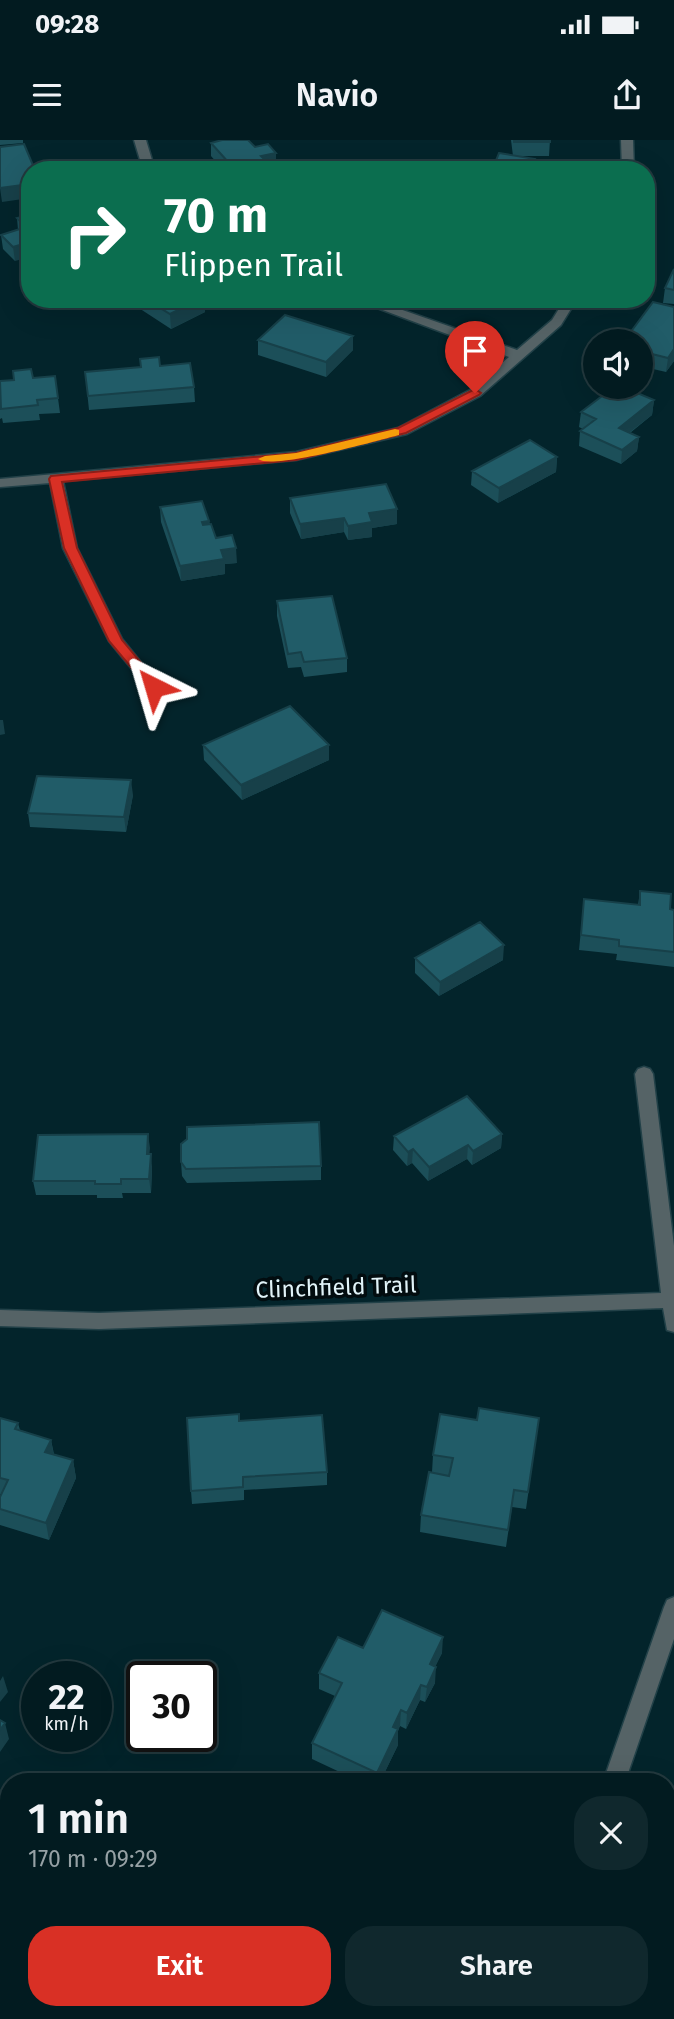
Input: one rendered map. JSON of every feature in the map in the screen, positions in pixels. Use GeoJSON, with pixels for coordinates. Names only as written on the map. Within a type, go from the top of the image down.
{"type":"FeatureCollection","features":[{"type":"Feature","properties":{"kind":"street"},"geometry":{"type":"LineString","coordinates":[[140,140],[146,161]]}},
{"type":"Feature","properties":{"kind":"street"},"geometry":{"type":"LineString","coordinates":[[627,140],[628,161]]}},
{"type":"Feature","properties":{"kind":"street"},"geometry":{"type":"LineString","coordinates":[[384,308],[520,356]]}},
{"type":"Feature","properties":{"kind":"street"},"geometry":{"type":"LineString","coordinates":[[0,483],[296,456],[402,431],[475,393],[557,322],[566,308]]}},
{"type":"Feature","properties":{"kind":"street"},"geometry":{"type":"LineString","coordinates":[[56,479],[70,548],[116,641],[154,687]]}},
{"type":"Feature","properties":{"kind":"street"},"geometry":{"type":"LineString","coordinates":[[643,1074],[674,1324]]}},
{"type":"Feature","properties":{"kind":"street","name":"Clinchfield Trail"},"geometry":{"type":"LineString","coordinates":[[0,1318],[99,1321],[673,1299]]}},
{"type":"Feature","properties":{"kind":"street"},"geometry":{"type":"LineString","coordinates":[[618,1773],[674,1607]]}},
{"type":"Feature","properties":{"kind":"building"},"geometry":{"type":"Polygon","coordinates":[[[222,140],[248,140],[255,147],[268,144],[276,153],[261,156],[265,160],[274,158],[276,161],[227,161],[211,143],[222,140]]]}},
{"type":"Feature","properties":{"kind":"building"},"geometry":{"type":"Polygon","coordinates":[[[550,140],[550,142],[514,142],[550,140]]]}},
{"type":"Feature","properties":{"kind":"building"},"geometry":{"type":"Polygon","coordinates":[[[24,144],[31,161],[21,161],[21,185],[0,188],[0,147],[24,144]]]}},
{"type":"Feature","properties":{"kind":"building"},"geometry":{"type":"Polygon","coordinates":[[[499,153],[535,159],[534,161],[496,161],[499,153]]]}},
{"type":"Feature","properties":{"kind":"building"},"geometry":{"type":"Polygon","coordinates":[[[21,229],[21,245],[13,247],[1,235],[21,229]]]}},
{"type":"Feature","properties":{"kind":"building"},"geometry":{"type":"Polygon","coordinates":[[[674,269],[674,290],[665,288],[674,269]]]}},
{"type":"Feature","properties":{"kind":"building"},"geometry":{"type":"Polygon","coordinates":[[[655,302],[674,307],[674,349],[668,358],[653,354],[653,329],[633,329],[649,308],[655,308],[655,302]]]}},
{"type":"Feature","properties":{"kind":"building"},"geometry":{"type":"Polygon","coordinates":[[[160,308],[182,308],[170,314],[160,308]]]}},
{"type":"Feature","properties":{"kind":"building"},"geometry":{"type":"Polygon","coordinates":[[[285,315],[353,336],[326,362],[258,340],[285,315]]]}},
{"type":"Feature","properties":{"kind":"building"},"geometry":{"type":"Polygon","coordinates":[[[159,357],[160,366],[190,363],[194,387],[88,396],[85,372],[141,367],[140,359],[159,357]]]}},
{"type":"Feature","properties":{"kind":"building"},"geometry":{"type":"Polygon","coordinates":[[[31,369],[33,378],[55,376],[58,398],[37,400],[38,405],[1,409],[0,381],[14,380],[13,371],[31,369]]]}},
{"type":"Feature","properties":{"kind":"building"},"geometry":{"type":"Polygon","coordinates":[[[598,399],[654,400],[619,428],[639,437],[622,450],[580,431],[596,419],[581,412],[598,399]]]}},
{"type":"Feature","properties":{"kind":"building"},"geometry":{"type":"Polygon","coordinates":[[[530,440],[557,457],[499,488],[472,471],[530,440]]]}},
{"type":"Feature","properties":{"kind":"building"},"geometry":{"type":"Polygon","coordinates":[[[386,484],[397,509],[369,513],[372,522],[348,526],[344,518],[300,524],[290,498],[386,484]]]}},
{"type":"Feature","properties":{"kind":"building"},"geometry":{"type":"Polygon","coordinates":[[[202,501],[209,521],[202,522],[203,525],[211,524],[216,538],[232,535],[236,548],[221,550],[224,559],[180,566],[160,507],[202,501]]]}},
{"type":"Feature","properties":{"kind":"building"},"geometry":{"type":"Polygon","coordinates":[[[332,596],[347,658],[304,662],[301,652],[288,654],[277,601],[332,596]]]}},
{"type":"Feature","properties":{"kind":"building"},"geometry":{"type":"Polygon","coordinates":[[[290,706],[329,745],[241,785],[203,745],[290,706]]]}},
{"type":"Feature","properties":{"kind":"building"},"geometry":{"type":"Polygon","coordinates":[[[37,776],[131,780],[124,817],[28,813],[37,776]]]}},
{"type":"Feature","properties":{"kind":"building"},"geometry":{"type":"Polygon","coordinates":[[[640,891],[671,894],[670,909],[674,910],[674,952],[619,946],[619,940],[581,935],[584,899],[640,905],[640,891]]]}},
{"type":"Feature","properties":{"kind":"building"},"geometry":{"type":"Polygon","coordinates":[[[480,922],[504,945],[440,982],[415,958],[480,922]]]}},
{"type":"Feature","properties":{"kind":"building"},"geometry":{"type":"Polygon","coordinates":[[[467,1096],[502,1134],[473,1151],[468,1145],[429,1167],[413,1149],[408,1152],[394,1136],[467,1096]]]}},
{"type":"Feature","properties":{"kind":"building"},"geometry":{"type":"Polygon","coordinates":[[[319,1122],[321,1166],[186,1169],[181,1162],[181,1144],[187,1139],[187,1127],[319,1122]]]}},
{"type":"Feature","properties":{"kind":"building"},"geometry":{"type":"Polygon","coordinates":[[[148,1134],[147,1154],[151,1154],[149,1179],[121,1179],[121,1184],[95,1184],[95,1181],[33,1181],[38,1135],[148,1134]]]}},
{"type":"Feature","properties":{"kind":"building"},"geometry":{"type":"Polygon","coordinates":[[[479,1408],[539,1418],[528,1492],[514,1490],[508,1530],[421,1515],[429,1472],[449,1476],[453,1458],[433,1455],[440,1414],[477,1420],[479,1408]]]}},
{"type":"Feature","properties":{"kind":"building"},"geometry":{"type":"Polygon","coordinates":[[[239,1414],[239,1421],[322,1415],[327,1472],[243,1477],[243,1487],[191,1491],[187,1418],[239,1414]]]}},
{"type":"Feature","properties":{"kind":"building"},"geometry":{"type":"Polygon","coordinates":[[[0,1418],[18,1423],[15,1429],[51,1440],[45,1452],[73,1460],[46,1523],[0,1509],[0,1497],[8,1480],[0,1478],[0,1418]]]}},
{"type":"Feature","properties":{"kind":"building"},"geometry":{"type":"Polygon","coordinates":[[[382,1610],[443,1637],[430,1664],[436,1667],[427,1687],[421,1685],[407,1713],[401,1710],[393,1727],[398,1729],[377,1773],[312,1743],[342,1683],[319,1673],[338,1637],[363,1648],[382,1610]]]}},
{"type":"Feature","properties":{"kind":"slow traffic"},"geometry":{"type":"LineString","coordinates":[[265,459],[296,456],[395,432]]}},
{"type":"Feature","properties":{"kind":"route"},"geometry":{"type":"LineString","coordinates":[[154,687],[116,641],[70,548],[56,479],[296,456],[402,431],[475,393]]}}]}
